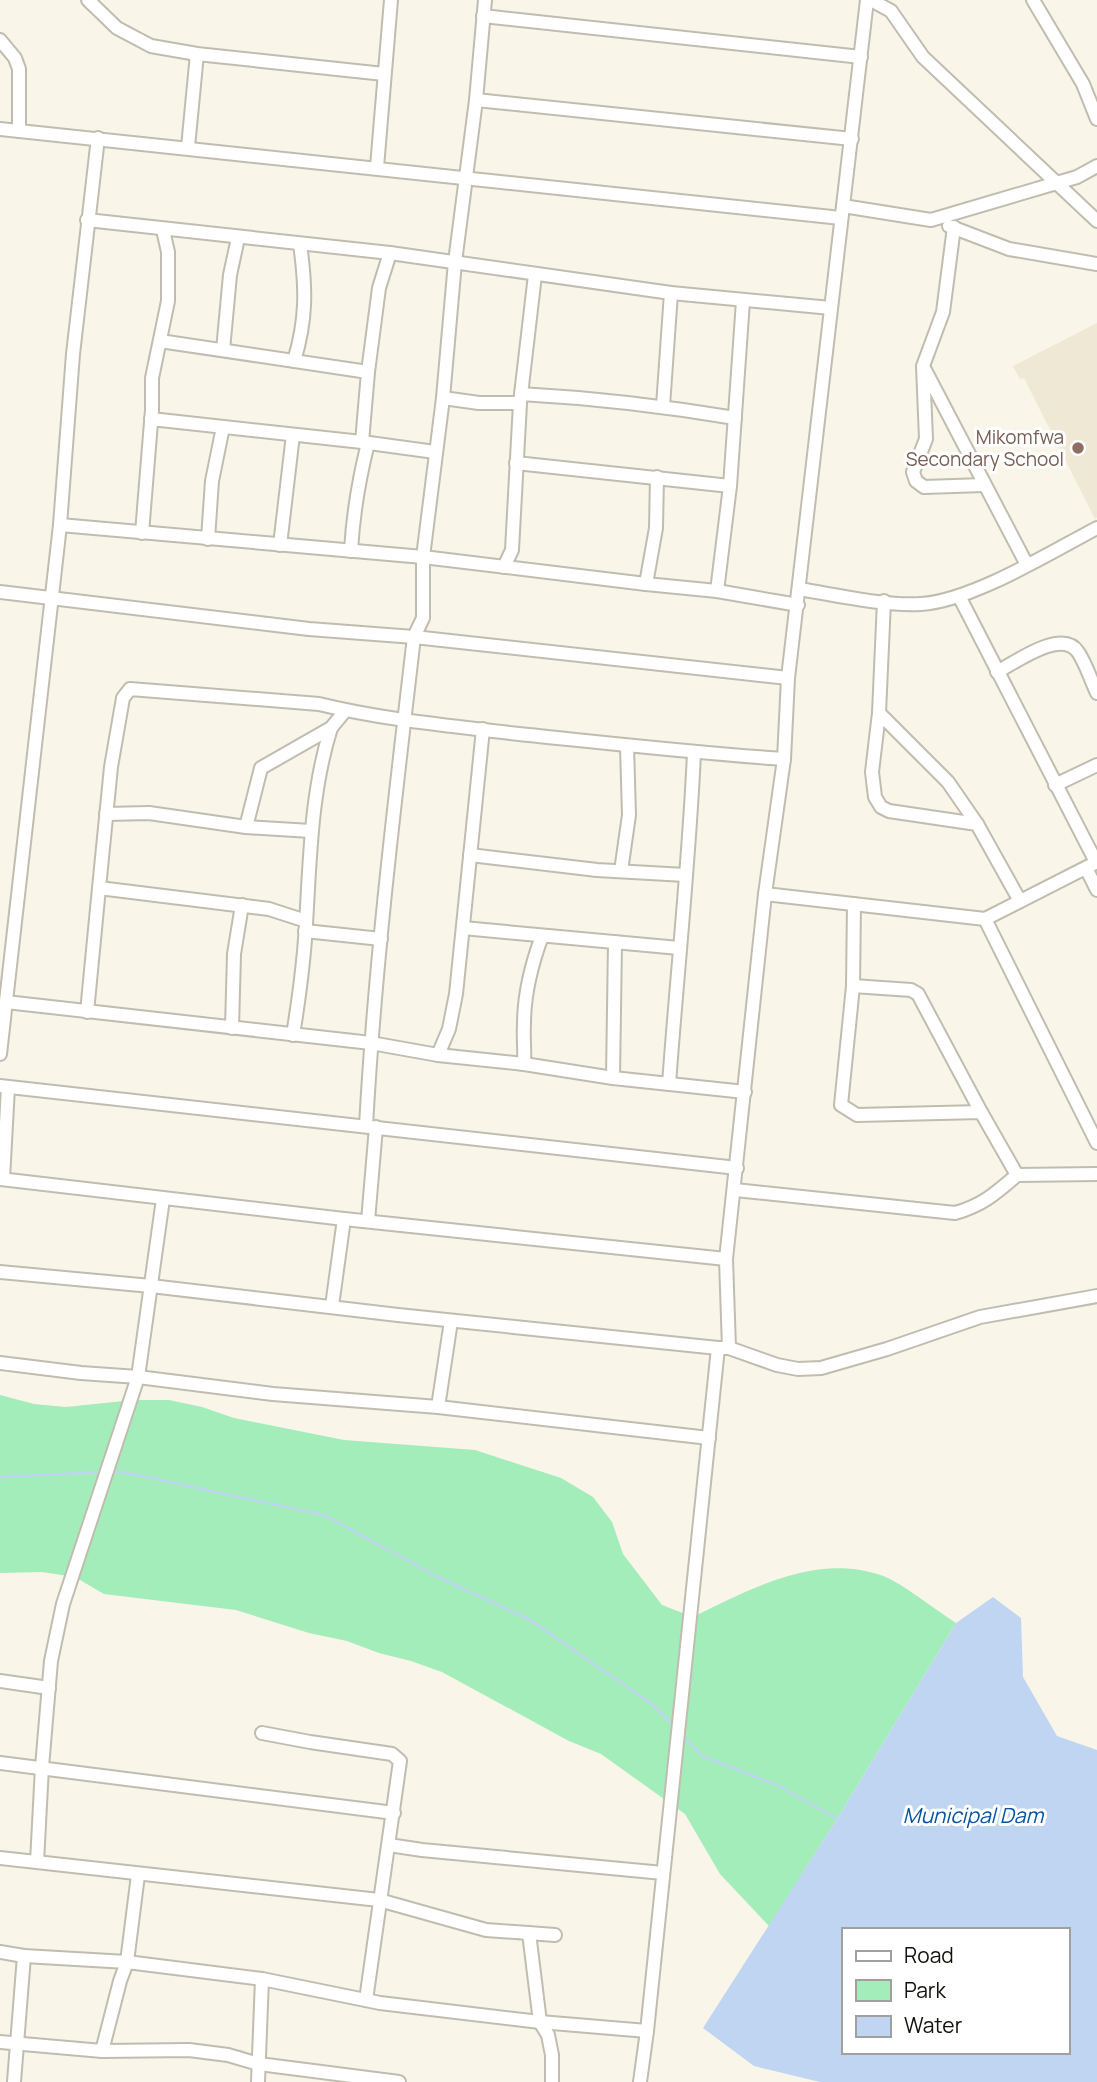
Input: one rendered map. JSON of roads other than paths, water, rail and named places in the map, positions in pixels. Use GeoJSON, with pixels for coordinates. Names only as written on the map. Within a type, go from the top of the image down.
{"type":"FeatureCollection","features":[{"type":"Feature","properties":{"kind":"street"},"geometry":{"type":"LineString","coordinates":[[88,0],[117,28],[151,46],[197,54],[384,74]]}},
{"type":"Feature","properties":{"kind":"street"},"geometry":{"type":"LineString","coordinates":[[377,167],[391,0]]}},
{"type":"Feature","properties":{"kind":"street"},"geometry":{"type":"LineString","coordinates":[[368,1221],[370,1043],[414,637],[423,618],[423,557],[443,398],[455,262],[476,100],[485,0]]}},
{"type":"Feature","properties":{"kind":"street"},"geometry":{"type":"LineString","coordinates":[[640,2082],[709,1438],[724,1348],[726,1259],[746,1092],[765,894],[783,759],[788,678],[869,0],[891,11],[923,57],[1097,221]]}},
{"type":"Feature","properties":{"kind":"street"},"geometry":{"type":"LineString","coordinates":[[1033,0],[1083,84],[1097,120]]}},
{"type":"Feature","properties":{"kind":"street"},"geometry":{"type":"LineString","coordinates":[[483,16],[861,57]]}},
{"type":"Feature","properties":{"kind":"street"},"geometry":{"type":"LineString","coordinates":[[3,46],[19,69],[19,131]]}},
{"type":"Feature","properties":{"kind":"street"},"geometry":{"type":"LineString","coordinates":[[188,147],[197,54]]}},
{"type":"Feature","properties":{"kind":"street"},"geometry":{"type":"LineString","coordinates":[[476,100],[852,139]]}},
{"type":"Feature","properties":{"kind":"street"},"geometry":{"type":"LineString","coordinates":[[0,129],[466,178],[931,220],[1009,249],[1097,264]]}},
{"type":"Feature","properties":{"kind":"street"},"geometry":{"type":"LineString","coordinates":[[0,1054],[60,525],[73,354],[98,138]]}},
{"type":"Feature","properties":{"kind":"street"},"geometry":{"type":"LineString","coordinates":[[931,220],[1077,177],[1097,166]]}},
{"type":"Feature","properties":{"kind":"street"},"geometry":{"type":"LineString","coordinates":[[87,220],[390,253],[671,293],[831,308]]}},
{"type":"Feature","properties":{"kind":"street"},"geometry":{"type":"LineString","coordinates":[[954,228],[943,313],[923,366],[926,439],[913,472],[916,481],[924,488],[984,485]]}},
{"type":"Feature","properties":{"kind":"street"},"geometry":{"type":"LineString","coordinates":[[142,533],[152,419],[152,378],[168,301],[168,252],[163,230]]}},
{"type":"Feature","properties":{"kind":"street"},"geometry":{"type":"LineString","coordinates":[[223,350],[230,275],[238,238]]}},
{"type":"Feature","properties":{"kind":"street"},"geometry":{"type":"LineString","coordinates":[[295,361],[305,312],[306,286],[300,244]]}},
{"type":"Feature","properties":{"kind":"street"},"geometry":{"type":"LineString","coordinates":[[352,551],[353,520],[365,442],[368,372],[379,288],[390,253]]}},
{"type":"Feature","properties":{"kind":"street"},"geometry":{"type":"LineString","coordinates":[[504,567],[512,550],[520,399],[535,275]]}},
{"type":"Feature","properties":{"kind":"street"},"geometry":{"type":"LineString","coordinates":[[663,406],[671,293]]}},
{"type":"Feature","properties":{"kind":"street"},"geometry":{"type":"LineString","coordinates":[[717,591],[730,486],[743,301]]}},
{"type":"Feature","properties":{"kind":"street"},"geometry":{"type":"LineString","coordinates":[[160,341],[368,372]]}},
{"type":"Feature","properties":{"kind":"street"},"geometry":{"type":"LineString","coordinates":[[923,366],[962,436],[984,485],[1027,565]]}},
{"type":"Feature","properties":{"kind":"street"},"geometry":{"type":"LineString","coordinates":[[443,398],[479,403],[520,399],[593,398],[735,418]]}},
{"type":"Feature","properties":{"kind":"street"},"geometry":{"type":"LineString","coordinates":[[152,419],[435,452]]}},
{"type":"Feature","properties":{"kind":"street"},"geometry":{"type":"LineString","coordinates":[[208,539],[212,481],[223,427]]}},
{"type":"Feature","properties":{"kind":"street"},"geometry":{"type":"LineString","coordinates":[[280,545],[293,435]]}},
{"type":"Feature","properties":{"kind":"street"},"geometry":{"type":"LineString","coordinates":[[516,463],[730,486]]}},
{"type":"Feature","properties":{"kind":"street"},"geometry":{"type":"LineString","coordinates":[[646,584],[656,528],[657,477]]}},
{"type":"Feature","properties":{"kind":"street"},"geometry":{"type":"LineString","coordinates":[[60,525],[423,557],[717,591],[798,605]]}},
{"type":"Feature","properties":{"kind":"street"},"geometry":{"type":"LineString","coordinates":[[799,589],[884,601],[919,604],[940,602],[1027,565],[1097,528]]}},
{"type":"Feature","properties":{"kind":"street"},"geometry":{"type":"LineString","coordinates":[[0,592],[309,629],[414,637],[788,678]]}},
{"type":"Feature","properties":{"kind":"street"},"geometry":{"type":"LineString","coordinates":[[959,596],[1093,864],[1097,890]]}},
{"type":"Feature","properties":{"kind":"street"},"geometry":{"type":"LineString","coordinates":[[884,601],[879,713],[872,772],[875,797],[881,807],[889,811],[977,824]]}},
{"type":"Feature","properties":{"kind":"street"},"geometry":{"type":"LineString","coordinates":[[997,672],[1051,644],[1063,642],[1077,651],[1097,693]]}},
{"type":"Feature","properties":{"kind":"street"},"geometry":{"type":"LineString","coordinates":[[87,1012],[111,767],[123,698],[130,689],[319,704],[345,711],[483,729],[694,753],[783,759]]}},
{"type":"Feature","properties":{"kind":"street"},"geometry":{"type":"LineString","coordinates":[[246,827],[261,768],[331,728],[345,711]]}},
{"type":"Feature","properties":{"kind":"street"},"geometry":{"type":"LineString","coordinates":[[879,713],[948,782],[977,824],[1020,901]]}},
{"type":"Feature","properties":{"kind":"street"},"geometry":{"type":"LineString","coordinates":[[293,1035],[300,995],[311,831],[319,768],[331,728]]}},
{"type":"Feature","properties":{"kind":"street"},"geometry":{"type":"LineString","coordinates":[[438,1055],[449,1029],[456,994],[483,729]]}},
{"type":"Feature","properties":{"kind":"street"},"geometry":{"type":"LineString","coordinates":[[621,871],[629,815],[627,746]]}},
{"type":"Feature","properties":{"kind":"street"},"geometry":{"type":"LineString","coordinates":[[669,1084],[691,824],[694,753]]}},
{"type":"Feature","properties":{"kind":"street"},"geometry":{"type":"LineString","coordinates":[[1055,785],[1097,765]]}},
{"type":"Feature","properties":{"kind":"street"},"geometry":{"type":"LineString","coordinates":[[106,814],[149,813],[246,827],[311,831]]}},
{"type":"Feature","properties":{"kind":"street"},"geometry":{"type":"LineString","coordinates":[[470,855],[621,871],[685,874]]}},
{"type":"Feature","properties":{"kind":"street"},"geometry":{"type":"LineString","coordinates":[[765,894],[985,919],[1093,864]]}},
{"type":"Feature","properties":{"kind":"street"},"geometry":{"type":"LineString","coordinates":[[99,888],[269,909],[306,926],[381,939]]}},
{"type":"Feature","properties":{"kind":"street"},"geometry":{"type":"LineString","coordinates":[[854,904],[853,986],[840,1099],[843,1109],[857,1115],[981,1112]]}},
{"type":"Feature","properties":{"kind":"street"},"geometry":{"type":"LineString","coordinates":[[232,1028],[234,954],[242,905]]}},
{"type":"Feature","properties":{"kind":"street"},"geometry":{"type":"LineString","coordinates":[[985,919],[1097,1143]]}},
{"type":"Feature","properties":{"kind":"street"},"geometry":{"type":"LineString","coordinates":[[463,928],[679,948]]}},
{"type":"Feature","properties":{"kind":"street"},"geometry":{"type":"LineString","coordinates":[[524,1064],[526,1002],[535,955],[542,936]]}},
{"type":"Feature","properties":{"kind":"street"},"geometry":{"type":"LineString","coordinates":[[613,1078],[615,942]]}},
{"type":"Feature","properties":{"kind":"street"},"geometry":{"type":"LineString","coordinates":[[853,986],[911,990],[918,994],[1017,1175]]}},
{"type":"Feature","properties":{"kind":"street"},"geometry":{"type":"LineString","coordinates":[[6,1002],[370,1043],[438,1055],[524,1064],[613,1078],[746,1092]]}},
{"type":"Feature","properties":{"kind":"street"},"geometry":{"type":"LineString","coordinates":[[726,1259],[344,1219],[1,1179],[4,1086],[737,1168]]}},
{"type":"Feature","properties":{"kind":"street"},"geometry":{"type":"LineString","coordinates":[[735,1190],[955,1213],[976,1207],[990,1199],[1017,1175],[1097,1174]]}},
{"type":"Feature","properties":{"kind":"street"},"geometry":{"type":"LineString","coordinates":[[37,1862],[51,1661],[63,1604],[138,1377],[163,1199]]}},
{"type":"Feature","properties":{"kind":"street"},"geometry":{"type":"LineString","coordinates":[[332,1306],[344,1219]]}},
{"type":"Feature","properties":{"kind":"street"},"geometry":{"type":"LineString","coordinates":[[0,1272],[724,1348],[798,1369],[821,1368],[980,1317],[1097,1296]]}},
{"type":"Feature","properties":{"kind":"street"},"geometry":{"type":"LineString","coordinates":[[438,1407],[451,1321]]}},
{"type":"Feature","properties":{"kind":"street"},"geometry":{"type":"LineString","coordinates":[[0,1363],[273,1394],[438,1407],[709,1438]]}},
{"type":"Feature","properties":{"kind":"street"},"geometry":{"type":"LineString","coordinates":[[0,1681],[49,1688]]}},
{"type":"Feature","properties":{"kind":"street"},"geometry":{"type":"LineString","coordinates":[[262,1732],[398,1757],[401,1765],[366,2000]]}},
{"type":"Feature","properties":{"kind":"street"},"geometry":{"type":"LineString","coordinates":[[0,1763],[394,1813]]}},
{"type":"Feature","properties":{"kind":"street"},"geometry":{"type":"LineString","coordinates":[[389,1844],[422,1850],[663,1872]]}},
{"type":"Feature","properties":{"kind":"street"},"geometry":{"type":"LineString","coordinates":[[0,1858],[379,1900],[486,1930],[555,1935]]}},
{"type":"Feature","properties":{"kind":"street"},"geometry":{"type":"LineString","coordinates":[[102,2051],[127,1962],[138,1875]]}},
{"type":"Feature","properties":{"kind":"street"},"geometry":{"type":"LineString","coordinates":[[529,1933],[540,2022],[548,2035],[552,2055],[552,2082]]}},
{"type":"Feature","properties":{"kind":"street"},"geometry":{"type":"LineString","coordinates":[[0,1952],[24,1956],[127,1962],[262,1979],[366,2000],[540,2022],[647,2031]]}},
{"type":"Feature","properties":{"kind":"street"},"geometry":{"type":"LineString","coordinates":[[14,2082],[24,1956]]}},
{"type":"Feature","properties":{"kind":"street"},"geometry":{"type":"LineString","coordinates":[[258,2082],[262,1979]]}},
{"type":"Feature","properties":{"kind":"street"},"geometry":{"type":"LineString","coordinates":[[0,2042],[102,2051],[189,2050],[228,2055],[259,2064],[399,2082]]}},
{"type":"Feature","properties":{"kind":"water","name":"Municipal Dam"},"geometry":{"type":"Polygon","coordinates":[[[993,1597],[1021,1618],[1023,1677],[1057,1736],[1097,1750],[1097,2082],[820,2082],[754,2066],[703,2028],[837,1819],[956,1623],[993,1597]]]}},
{"type":"Feature","properties":{"kind":"waterway"},"geometry":{"type":"LineString","coordinates":[[0,1477],[102,1472]]}},
{"type":"Feature","properties":{"kind":"waterway"},"geometry":{"type":"LineString","coordinates":[[112,1472],[123,1472],[324,1515],[438,1577],[530,1620],[652,1704],[674,1726]]}},
{"type":"Feature","properties":{"kind":"waterway"},"geometry":{"type":"LineString","coordinates":[[683,1736],[702,1756],[777,1785],[839,1820]]}},
{"type":"Feature","properties":{"kind":"place","name":"Mikomfwa Secondary School"},"geometry":{"type":"Point","coordinates":[1078,448]}}]}
